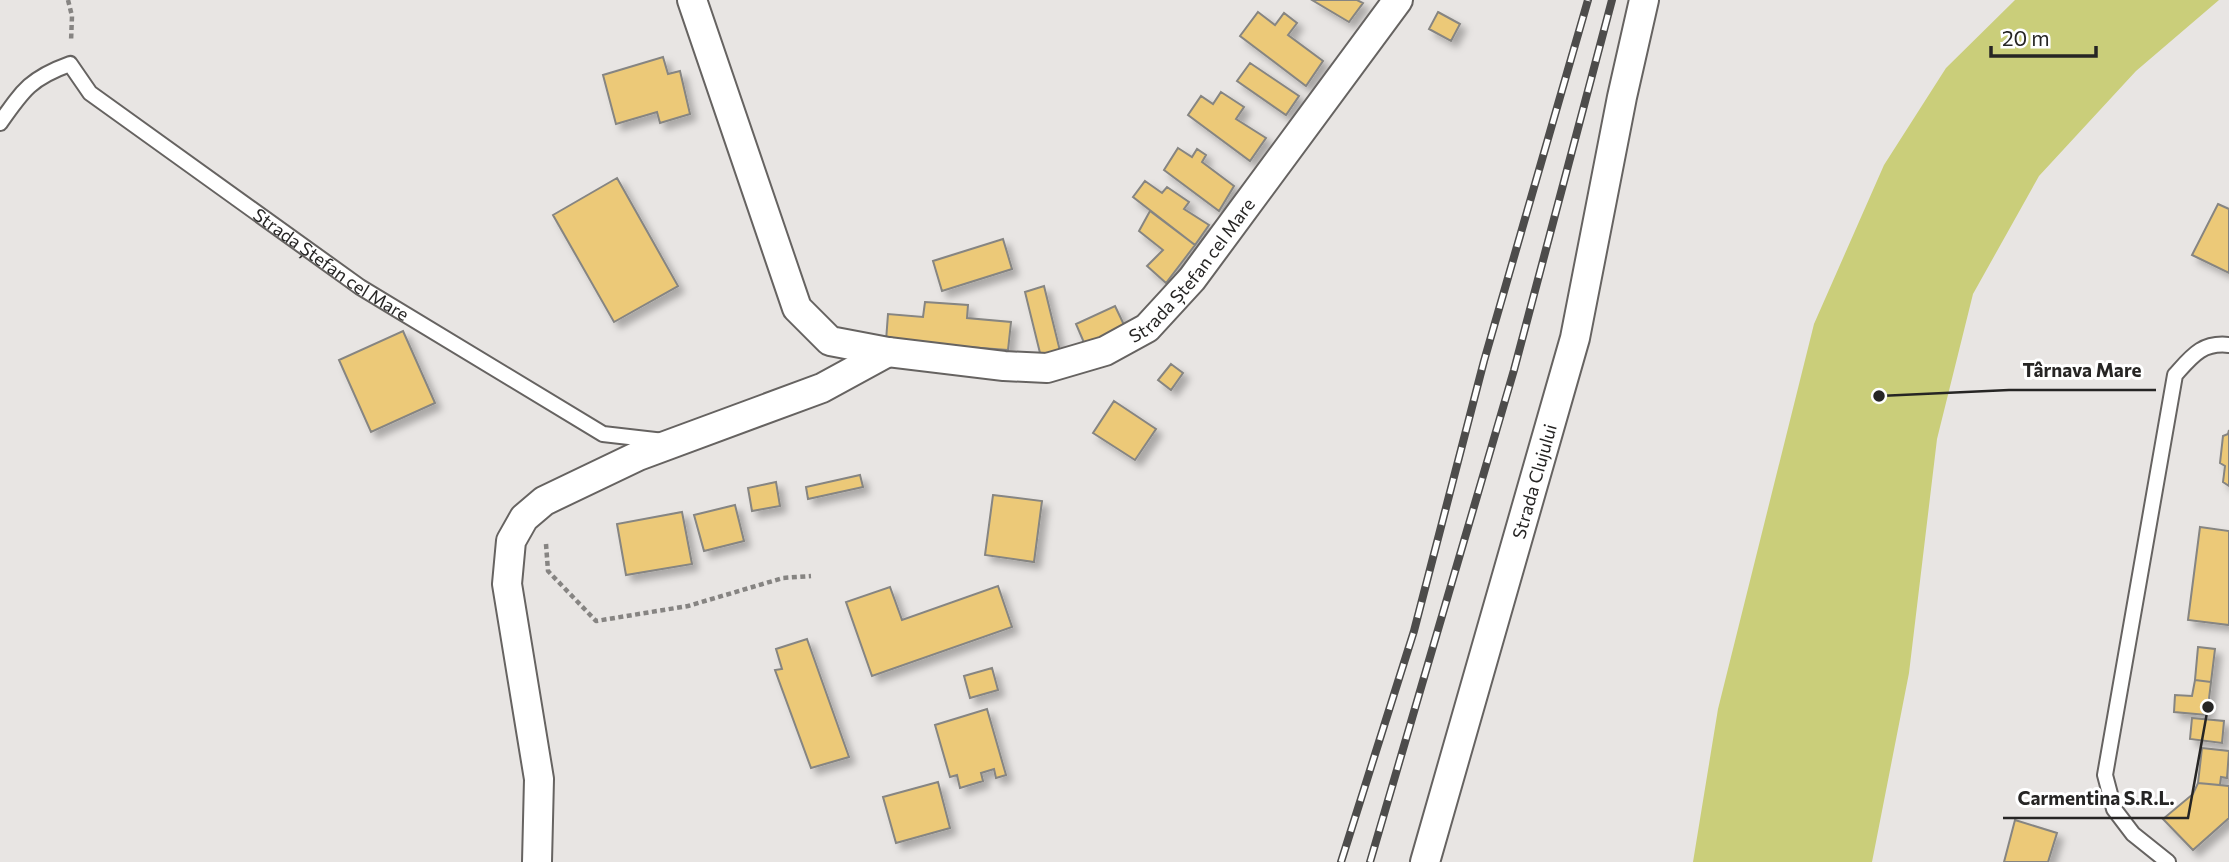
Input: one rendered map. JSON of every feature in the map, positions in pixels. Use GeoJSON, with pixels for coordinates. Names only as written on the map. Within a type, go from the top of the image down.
{"type":"FeatureCollection","features":[{"type":"Feature","properties":{"kind":"street","name":"Strada Ștefan cel Mare"},"geometry":{"type":"LineString","coordinates":[[692,0],[797,308],[830,341],[888,352],[1004,366],[1048,368],[1105,351],[1147,328],[1192,279],[1398,0]]}},
{"type":"Feature","properties":{"kind":"street","name":"Strada Clujului"},"geometry":{"type":"LineString","coordinates":[[1425,862],[1575,338],[1622,97],[1644,0]]}},
{"type":"Feature","properties":{"kind":"street","name":"Strada Ștefan cel Mare"},"geometry":{"type":"LineString","coordinates":[[537,862],[538,779],[507,584],[511,541],[524,518],[544,501],[638,456],[822,388],[888,352]]}},
{"type":"Feature","properties":{"kind":"lane"},"geometry":{"type":"LineString","coordinates":[[0,123],[21,93],[44,74],[70,64]]}},
{"type":"Feature","properties":{"kind":"lane","name":"Strada Ștefan cel Mare"},"geometry":{"type":"LineString","coordinates":[[70,64],[90,93],[360,287],[603,433],[677,443]]}},
{"type":"Feature","properties":{"kind":"lane"},"geometry":{"type":"LineString","coordinates":[[2168,862],[2133,834],[2114,809],[2105,775],[2175,375],[2192,355],[2213,343],[2229,345]]}},
{"type":"Feature","properties":{"kind":"path"},"geometry":{"type":"LineString","coordinates":[[68,0],[72,16],[70,64]]}},
{"type":"Feature","properties":{"kind":"path"},"geometry":{"type":"LineString","coordinates":[[544,501],[548,571],[596,621],[688,606],[783,578],[811,576]]}},
{"type":"Feature","properties":{"kind":"shaded area"},"geometry":{"type":"Polygon","coordinates":[[[2015,0],[2219,0],[2136,71],[2039,176],[1973,294],[1937,439],[1909,673],[1872,862],[1693,862],[1718,709],[1814,324],[1884,165],[1946,68],[2015,0]]]}},
{"type":"Feature","properties":{"kind":"building"},"geometry":{"type":"Polygon","coordinates":[[[1312,0],[1357,0],[1363,3],[1349,22],[1312,0]]]}},
{"type":"Feature","properties":{"kind":"building"},"geometry":{"type":"Polygon","coordinates":[[[1258,12],[1275,25],[1284,13],[1297,23],[1288,35],[1323,61],[1306,86],[1240,36],[1258,12]]]}},
{"type":"Feature","properties":{"kind":"building"},"geometry":{"type":"Polygon","coordinates":[[[1438,12],[1460,24],[1451,41],[1429,29],[1438,12]]]}},
{"type":"Feature","properties":{"kind":"building"},"geometry":{"type":"Polygon","coordinates":[[[663,57],[668,74],[680,71],[690,114],[660,123],[657,112],[616,124],[603,75],[663,57]]]}},
{"type":"Feature","properties":{"kind":"building"},"geometry":{"type":"Polygon","coordinates":[[[1250,63],[1299,96],[1286,115],[1237,81],[1250,63]]]}},
{"type":"Feature","properties":{"kind":"building"},"geometry":{"type":"Polygon","coordinates":[[[1221,92],[1244,107],[1236,119],[1266,138],[1250,161],[1188,115],[1201,96],[1213,104],[1221,92]]]}},
{"type":"Feature","properties":{"kind":"building"},"geometry":{"type":"Polygon","coordinates":[[[1178,148],[1192,157],[1197,149],[1206,155],[1202,162],[1234,186],[1219,211],[1164,170],[1178,148]]]}},
{"type":"Feature","properties":{"kind":"building"},"geometry":{"type":"Polygon","coordinates":[[[617,178],[678,286],[614,322],[553,215],[617,178]]]}},
{"type":"Feature","properties":{"kind":"building"},"geometry":{"type":"Polygon","coordinates":[[[1145,181],[1162,193],[1167,187],[1189,202],[1184,209],[1209,225],[1195,245],[1133,197],[1145,181]]]}},
{"type":"Feature","properties":{"kind":"building"},"geometry":{"type":"Polygon","coordinates":[[[2218,204],[2229,209],[2229,273],[2192,255],[2218,204]]]}},
{"type":"Feature","properties":{"kind":"building"},"geometry":{"type":"Polygon","coordinates":[[[1150,211],[1195,245],[1166,283],[1147,266],[1163,250],[1139,231],[1150,211]]]}},
{"type":"Feature","properties":{"kind":"building"},"geometry":{"type":"Polygon","coordinates":[[[1003,239],[1012,269],[942,291],[933,261],[1003,239]]]}},
{"type":"Feature","properties":{"kind":"building"},"geometry":{"type":"Polygon","coordinates":[[[1044,286],[1060,351],[1041,357],[1025,292],[1044,286]]]}},
{"type":"Feature","properties":{"kind":"building"},"geometry":{"type":"Polygon","coordinates":[[[925,302],[968,305],[967,318],[1011,322],[1008,350],[886,341],[888,314],[923,317],[925,302]]]}},
{"type":"Feature","properties":{"kind":"building"},"geometry":{"type":"Polygon","coordinates":[[[1115,306],[1125,327],[1085,345],[1076,324],[1115,306]]]}},
{"type":"Feature","properties":{"kind":"building"},"geometry":{"type":"Polygon","coordinates":[[[403,331],[435,403],[371,432],[339,360],[403,331]]]}},
{"type":"Feature","properties":{"kind":"building"},"geometry":{"type":"Polygon","coordinates":[[[1171,364],[1183,373],[1171,390],[1158,380],[1171,364]]]}},
{"type":"Feature","properties":{"kind":"building"},"geometry":{"type":"Polygon","coordinates":[[[1114,401],[1156,429],[1135,460],[1093,433],[1114,401]]]}},
{"type":"Feature","properties":{"kind":"building"},"geometry":{"type":"Polygon","coordinates":[[[2229,430],[2229,486],[2223,482],[2225,466],[2220,463],[2223,436],[2228,434],[2229,430]]]}},
{"type":"Feature","properties":{"kind":"building"},"geometry":{"type":"Polygon","coordinates":[[[860,475],[863,487],[808,499],[806,487],[860,475]]]}},
{"type":"Feature","properties":{"kind":"building"},"geometry":{"type":"Polygon","coordinates":[[[776,482],[780,506],[752,511],[748,488],[776,482]]]}},
{"type":"Feature","properties":{"kind":"building"},"geometry":{"type":"Polygon","coordinates":[[[993,495],[1042,501],[1034,562],[985,555],[993,495]]]}},
{"type":"Feature","properties":{"kind":"building"},"geometry":{"type":"Polygon","coordinates":[[[735,505],[744,541],[704,551],[694,515],[735,505]]]}},
{"type":"Feature","properties":{"kind":"building"},"geometry":{"type":"Polygon","coordinates":[[[682,512],[692,564],[626,575],[617,524],[682,512]]]}},
{"type":"Feature","properties":{"kind":"building"},"geometry":{"type":"Polygon","coordinates":[[[2200,527],[2229,531],[2229,625],[2188,620],[2200,527]]]}},
{"type":"Feature","properties":{"kind":"building"},"geometry":{"type":"Polygon","coordinates":[[[998,586],[1012,627],[872,676],[846,602],[890,587],[902,620],[998,586]]]}},
{"type":"Feature","properties":{"kind":"building"},"geometry":{"type":"Polygon","coordinates":[[[807,639],[849,757],[811,768],[775,670],[782,669],[776,649],[807,639]]]}},
{"type":"Feature","properties":{"kind":"building"},"geometry":{"type":"Polygon","coordinates":[[[2198,647],[2215,649],[2211,682],[2195,680],[2198,647]]]}},
{"type":"Feature","properties":{"kind":"building"},"geometry":{"type":"Polygon","coordinates":[[[992,668],[998,690],[970,698],[964,676],[992,668]]]}},
{"type":"Feature","properties":{"kind":"building"},"geometry":{"type":"Polygon","coordinates":[[[2195,680],[2211,682],[2207,715],[2174,712],[2175,695],[2192,696],[2195,680]]]}},
{"type":"Feature","properties":{"kind":"building"},"geometry":{"type":"Polygon","coordinates":[[[987,709],[1006,775],[996,778],[994,769],[981,773],[983,781],[960,788],[957,775],[950,777],[935,725],[987,709]]]}},
{"type":"Feature","properties":{"kind":"building"},"geometry":{"type":"Polygon","coordinates":[[[2192,718],[2224,721],[2222,743],[2190,739],[2192,718]]]}},
{"type":"Feature","properties":{"kind":"building"},"geometry":{"type":"Polygon","coordinates":[[[2202,748],[2229,751],[2227,778],[2221,777],[2220,785],[2198,783],[2202,748]]]}},
{"type":"Feature","properties":{"kind":"building"},"geometry":{"type":"Polygon","coordinates":[[[938,782],[950,828],[896,843],[883,797],[938,782]]]}},
{"type":"Feature","properties":{"kind":"building"},"geometry":{"type":"Polygon","coordinates":[[[2198,783],[2229,786],[2229,818],[2193,850],[2163,819],[2193,794],[2198,783]]]}},
{"type":"Feature","properties":{"kind":"building"},"geometry":{"type":"Polygon","coordinates":[[[2015,820],[2057,833],[2048,862],[2004,862],[2015,820]]]}},
{"type":"Feature","properties":{"kind":"railway"},"geometry":{"type":"LineString","coordinates":[[1341,862],[1414,631],[1484,361],[1588,0]]}},
{"type":"Feature","properties":{"kind":"railway"},"geometry":{"type":"LineString","coordinates":[[1370,862],[1514,370],[1612,0]]}},
{"type":"Feature","properties":{"kind":"place","name":"Târnava Mare"},"geometry":{"type":"Point","coordinates":[1879,396]}},
{"type":"Feature","properties":{"kind":"place","name":"Carmentina S.R.L."},"geometry":{"type":"Point","coordinates":[2208,707]}}]}
